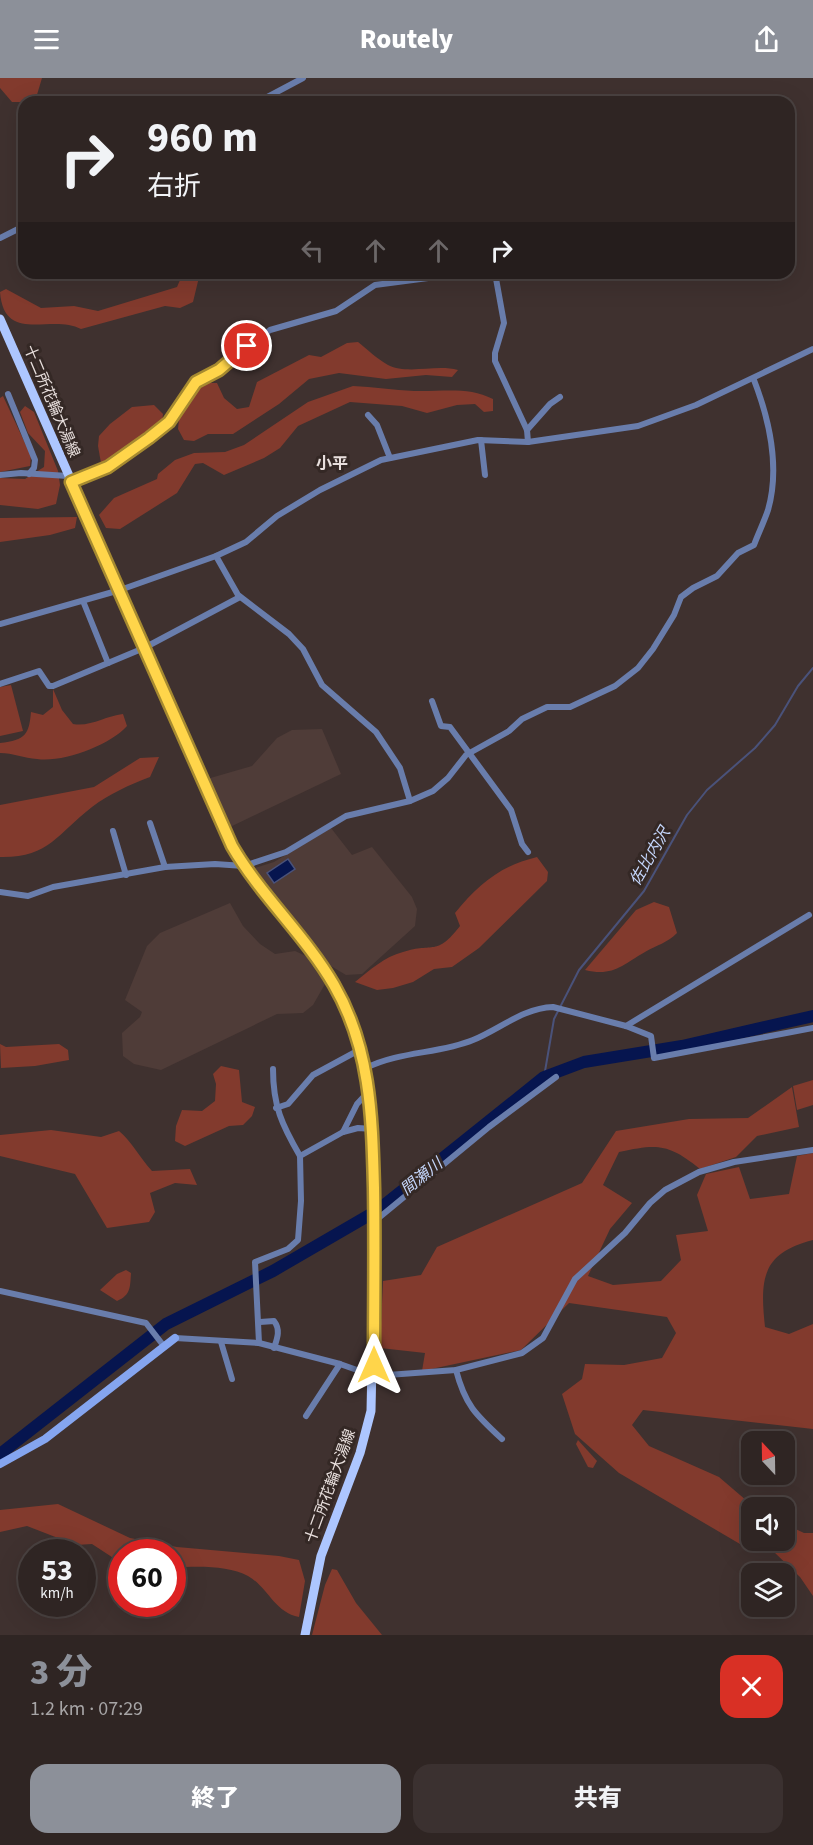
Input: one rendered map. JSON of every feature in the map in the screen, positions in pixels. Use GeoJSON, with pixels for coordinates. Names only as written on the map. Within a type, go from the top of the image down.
{"type":"FeatureCollection","features":[{"type":"Feature","properties":{"kind":"main road","name":"十二所花輪大湯線"},"geometry":{"type":"LineString","coordinates":[[0,319],[186,746],[244,866],[319,962],[335,987],[366,1068],[373,1129],[374,1376],[368,1427],[351,1480],[321,1556],[305,1635]]}},
{"type":"Feature","properties":{"kind":"street"},"geometry":{"type":"LineString","coordinates":[[269,96],[303,78]]}},
{"type":"Feature","properties":{"kind":"street"},"geometry":{"type":"LineString","coordinates":[[0,238],[18,229]]}},
{"type":"Feature","properties":{"kind":"street"},"geometry":{"type":"LineString","coordinates":[[0,475],[29,474],[70,479],[108,467],[169,422],[196,382],[219,370],[270,330],[336,311],[375,285],[420,279]]}},
{"type":"Feature","properties":{"kind":"street"},"geometry":{"type":"LineString","coordinates":[[496,279],[504,323],[495,353],[495,361],[526,430],[528,442]]}},
{"type":"Feature","properties":{"kind":"street"},"geometry":{"type":"LineString","coordinates":[[0,624],[120,590],[216,556],[246,542],[278,516],[320,490],[390,458],[445,445],[481,440],[528,442],[638,426],[696,405],[754,380],[813,349]]}},
{"type":"Feature","properties":{"kind":"street"},"geometry":{"type":"LineString","coordinates":[[0,892],[28,896],[53,887],[165,867],[215,864],[244,866],[286,852],[346,816],[410,801],[433,791],[470,753],[509,731],[522,719],[535,712],[547,707],[570,707],[615,686],[638,668],[653,649],[674,615],[681,597],[712,579],[738,553],[754,545],[768,509],[772,465],[766,413],[754,380]]}},
{"type":"Feature","properties":{"kind":"street"},"geometry":{"type":"LineString","coordinates":[[8,394],[35,460],[34,468],[29,474]]}},
{"type":"Feature","properties":{"kind":"street"},"geometry":{"type":"LineString","coordinates":[[526,430],[550,404],[560,397]]}},
{"type":"Feature","properties":{"kind":"street"},"geometry":{"type":"LineString","coordinates":[[368,415],[377,425],[390,458]]}},
{"type":"Feature","properties":{"kind":"street"},"geometry":{"type":"LineString","coordinates":[[481,440],[485,475]]}},
{"type":"Feature","properties":{"kind":"street"},"geometry":{"type":"LineString","coordinates":[[216,556],[240,597],[289,634],[303,649],[322,685],[376,732],[400,768],[410,801]]}},
{"type":"Feature","properties":{"kind":"street"},"geometry":{"type":"LineString","coordinates":[[0,684],[39,671],[49,686],[53,686],[144,648],[240,597]]}},
{"type":"Feature","properties":{"kind":"street"},"geometry":{"type":"LineString","coordinates":[[83,601],[108,663]]}},
{"type":"Feature","properties":{"kind":"street"},"geometry":{"type":"LineString","coordinates":[[432,701],[441,726],[450,727],[512,810],[522,844],[528,852]]}},
{"type":"Feature","properties":{"kind":"street"},"geometry":{"type":"LineString","coordinates":[[150,823],[165,867]]}},
{"type":"Feature","properties":{"kind":"street"},"geometry":{"type":"LineString","coordinates":[[113,831],[126,875]]}},
{"type":"Feature","properties":{"kind":"street"},"geometry":{"type":"LineString","coordinates":[[626,1026],[809,915]]}},
{"type":"Feature","properties":{"kind":"street"},"geometry":{"type":"LineString","coordinates":[[366,1068],[388,1059],[472,1041],[532,1010],[553,1006],[626,1026],[651,1036],[654,1058],[813,1028]]}},
{"type":"Feature","properties":{"kind":"street"},"geometry":{"type":"LineString","coordinates":[[276,1108],[288,1104],[313,1075],[360,1048]]}},
{"type":"Feature","properties":{"kind":"street"},"geometry":{"type":"LineString","coordinates":[[259,1344],[260,1322],[255,1262],[288,1249],[298,1240],[301,1201],[300,1156],[276,1108],[273,1096],[273,1069]]}},
{"type":"Feature","properties":{"kind":"street"},"geometry":{"type":"LineString","coordinates":[[375,1219],[489,1127],[556,1077]]}},
{"type":"Feature","properties":{"kind":"street"},"geometry":{"type":"LineString","coordinates":[[343,1132],[357,1104],[369,1091]]}},
{"type":"Feature","properties":{"kind":"street"},"geometry":{"type":"LineString","coordinates":[[300,1156],[343,1132],[358,1128],[373,1129]]}},
{"type":"Feature","properties":{"kind":"street"},"geometry":{"type":"LineString","coordinates":[[0,1464],[45,1439],[161,1343],[175,1338],[259,1344],[340,1364],[374,1376],[456,1370],[522,1353],[543,1338],[575,1279],[625,1233],[650,1203],[665,1190],[699,1172],[734,1162],[813,1150]]}},
{"type":"Feature","properties":{"kind":"street"},"geometry":{"type":"LineString","coordinates":[[0,1291],[146,1323],[161,1343]]}},
{"type":"Feature","properties":{"kind":"street"},"geometry":{"type":"LineString","coordinates":[[260,1322],[274,1321],[277,1325],[279,1331],[274,1348]]}},
{"type":"Feature","properties":{"kind":"street"},"geometry":{"type":"LineString","coordinates":[[221,1342],[232,1379]]}},
{"type":"Feature","properties":{"kind":"street"},"geometry":{"type":"LineString","coordinates":[[306,1416],[340,1364]]}},
{"type":"Feature","properties":{"kind":"street"},"geometry":{"type":"LineString","coordinates":[[456,1370],[462,1394],[470,1408],[502,1439]]}},
{"type":"Feature","properties":{"kind":"shaded area"},"geometry":{"type":"Polygon","coordinates":[[[0,78],[42,78],[37,96],[18,96],[18,102],[12,102],[0,88],[0,78]]]}},
{"type":"Feature","properties":{"kind":"shaded area"},"geometry":{"type":"Polygon","coordinates":[[[180,279],[199,279],[193,302],[180,308],[165,306],[81,329],[69,325],[20,323],[10,318],[3,308],[0,292],[6,289],[41,308],[74,306],[98,311],[177,287],[180,279]]]}},
{"type":"Feature","properties":{"kind":"shaded area"},"geometry":{"type":"Polygon","coordinates":[[[358,342],[380,360],[396,368],[458,370],[452,377],[426,375],[386,379],[339,373],[309,379],[279,404],[233,434],[208,434],[194,441],[184,440],[178,429],[179,419],[198,388],[207,383],[217,383],[224,398],[237,409],[249,407],[257,382],[309,355],[321,357],[347,343],[358,342]]]}},
{"type":"Feature","properties":{"kind":"shaded area"},"geometry":{"type":"Polygon","coordinates":[[[353,386],[414,391],[474,392],[493,399],[493,411],[484,412],[475,404],[457,405],[427,413],[402,406],[350,402],[298,426],[280,448],[264,458],[224,475],[203,463],[195,464],[177,493],[120,529],[106,528],[99,515],[114,498],[157,479],[158,474],[175,460],[194,453],[225,452],[244,445],[308,402],[353,386]]]}},
{"type":"Feature","properties":{"kind":"shaded area"},"geometry":{"type":"Polygon","coordinates":[[[3,396],[31,456],[30,466],[0,472],[0,398],[3,396]]]}},
{"type":"Feature","properties":{"kind":"shaded area"},"geometry":{"type":"Polygon","coordinates":[[[154,405],[163,414],[162,423],[128,450],[101,463],[99,436],[132,407],[154,405]]]}},
{"type":"Feature","properties":{"kind":"shaded area"},"geometry":{"type":"Polygon","coordinates":[[[25,406],[34,412],[58,471],[60,485],[56,504],[38,509],[0,505],[0,478],[25,479],[44,467],[45,451],[28,433],[20,412],[25,406]]]}},
{"type":"Feature","properties":{"kind":"shaded area"},"geometry":{"type":"Polygon","coordinates":[[[77,517],[75,528],[50,535],[0,542],[0,518],[77,517]]]}},
{"type":"Feature","properties":{"kind":"shaded area"},"geometry":{"type":"Polygon","coordinates":[[[11,685],[23,731],[0,736],[0,687],[11,685]]]}},
{"type":"Feature","properties":{"kind":"shaded area"},"geometry":{"type":"Polygon","coordinates":[[[53,689],[62,710],[73,724],[92,723],[123,714],[127,726],[98,746],[60,758],[48,760],[0,753],[0,743],[16,740],[24,735],[29,726],[31,712],[43,715],[53,707],[53,689]]]}},
{"type":"Feature","properties":{"kind":"shaded area"},"geometry":{"type":"Polygon","coordinates":[[[322,729],[341,774],[230,827],[207,779],[252,766],[277,738],[292,730],[322,729]]]}},
{"type":"Feature","properties":{"kind":"shaded area"},"geometry":{"type":"Polygon","coordinates":[[[159,757],[150,777],[99,802],[41,849],[17,856],[0,857],[0,805],[94,787],[140,758],[159,757]]]}},
{"type":"Feature","properties":{"kind":"shaded area"},"geometry":{"type":"Polygon","coordinates":[[[331,828],[352,855],[372,847],[412,897],[417,909],[415,926],[362,974],[346,975],[331,966],[252,869],[274,862],[331,828]]]}},
{"type":"Feature","properties":{"kind":"shaded area"},"geometry":{"type":"Polygon","coordinates":[[[537,857],[548,872],[547,881],[479,948],[452,967],[434,969],[413,982],[393,988],[377,990],[355,982],[378,964],[396,954],[413,949],[434,947],[445,942],[460,926],[455,913],[473,893],[501,871],[537,857]]]}},
{"type":"Feature","properties":{"kind":"shaded area"},"geometry":{"type":"Polygon","coordinates":[[[288,859],[295,869],[274,883],[267,873],[288,859]]]}},
{"type":"Feature","properties":{"kind":"shaded area"},"geometry":{"type":"Polygon","coordinates":[[[654,902],[669,907],[677,933],[666,942],[610,971],[585,970],[636,910],[654,902]]]}},
{"type":"Feature","properties":{"kind":"shaded area"},"geometry":{"type":"Polygon","coordinates":[[[230,903],[243,926],[260,944],[275,954],[295,951],[306,956],[325,984],[313,1005],[303,1013],[277,1014],[161,1070],[134,1064],[123,1056],[122,1033],[140,1017],[142,1012],[125,1000],[147,946],[160,933],[230,903]]]}},
{"type":"Feature","properties":{"kind":"shaded area"},"geometry":{"type":"Polygon","coordinates":[[[0,1044],[6,1047],[59,1044],[68,1050],[69,1060],[35,1066],[1,1068],[0,1044]]]}},
{"type":"Feature","properties":{"kind":"shaded area"},"geometry":{"type":"Polygon","coordinates":[[[221,1066],[239,1070],[242,1102],[255,1107],[252,1116],[243,1125],[229,1126],[185,1146],[175,1141],[176,1126],[182,1110],[202,1111],[215,1101],[216,1084],[213,1074],[221,1066]]]}},
{"type":"Feature","properties":{"kind":"shaded area"},"geometry":{"type":"Polygon","coordinates":[[[813,1080],[813,1105],[797,1110],[793,1086],[813,1080]]]}},
{"type":"Feature","properties":{"kind":"shaded area"},"geometry":{"type":"Polygon","coordinates":[[[792,1087],[799,1127],[757,1136],[736,1157],[700,1169],[679,1154],[662,1148],[653,1147],[619,1152],[603,1185],[632,1203],[610,1229],[588,1276],[613,1285],[661,1281],[681,1260],[676,1235],[708,1231],[697,1195],[706,1174],[739,1167],[750,1199],[789,1194],[797,1156],[813,1153],[813,1240],[783,1252],[774,1261],[764,1282],[763,1310],[765,1327],[789,1334],[813,1324],[813,1429],[643,1410],[632,1425],[649,1446],[719,1477],[742,1497],[741,1544],[619,1473],[575,1434],[562,1394],[582,1379],[585,1364],[624,1365],[662,1358],[676,1333],[667,1317],[569,1303],[521,1350],[422,1371],[425,1353],[380,1348],[383,1281],[421,1275],[437,1247],[582,1183],[616,1131],[689,1119],[748,1118],[792,1087]]]}},
{"type":"Feature","properties":{"kind":"shaded area"},"geometry":{"type":"Polygon","coordinates":[[[51,1130],[101,1137],[119,1131],[152,1171],[190,1169],[197,1185],[175,1183],[150,1193],[155,1212],[149,1222],[107,1228],[75,1174],[0,1156],[0,1135],[51,1130]]]}},
{"type":"Feature","properties":{"kind":"shaded area"},"geometry":{"type":"Polygon","coordinates":[[[126,1270],[131,1273],[130,1286],[125,1296],[117,1301],[100,1290],[117,1274],[126,1270]]]}},
{"type":"Feature","properties":{"kind":"shaded area"},"geometry":{"type":"Polygon","coordinates":[[[578,1440],[597,1461],[593,1468],[588,1467],[576,1444],[578,1440]]]}},
{"type":"Feature","properties":{"kind":"shaded area"},"geometry":{"type":"Polygon","coordinates":[[[58,1504],[135,1539],[108,1539],[108,1554],[96,1547],[96,1539],[61,1539],[27,1526],[0,1532],[0,1510],[58,1504]]]}},
{"type":"Feature","properties":{"kind":"shaded area"},"geometry":{"type":"Polygon","coordinates":[[[795,1529],[804,1533],[813,1533],[813,1596],[795,1572],[795,1563],[785,1563],[770,1551],[795,1551],[795,1529]]]}},
{"type":"Feature","properties":{"kind":"shaded area"},"geometry":{"type":"Polygon","coordinates":[[[186,1548],[279,1556],[299,1560],[305,1581],[299,1617],[283,1610],[261,1586],[240,1572],[211,1567],[186,1567],[186,1548]]]}},
{"type":"Feature","properties":{"kind":"shaded area"},"geometry":{"type":"Polygon","coordinates":[[[332,1569],[337,1570],[356,1603],[382,1635],[312,1635],[325,1585],[332,1569]]]}},
{"type":"Feature","properties":{"kind":"waterway","name":"佐比内沢"},"geometry":{"type":"LineString","coordinates":[[544,1077],[554,1019],[579,970],[644,891],[687,815],[707,790],[755,748],[775,725],[798,686],[813,668]]}},
{"type":"Feature","properties":{"kind":"waterway","name":"間瀬川"},"geometry":{"type":"LineString","coordinates":[[0,1454],[166,1324],[273,1271],[378,1210],[544,1077],[584,1062],[682,1046],[813,1016]]}},
{"type":"Feature","properties":{"kind":"district","name":"小平"},"geometry":{"type":"Point","coordinates":[332,463]}},
{"type":"Feature","properties":{"kind":"route"},"geometry":{"type":"LineString","coordinates":[[247,346],[219,370],[196,382],[181,408],[169,422],[149,438],[108,467],[71,482],[232,846],[253,880],[319,962],[335,987],[360,1047],[366,1068],[373,1129],[374,1365]]}}]}
